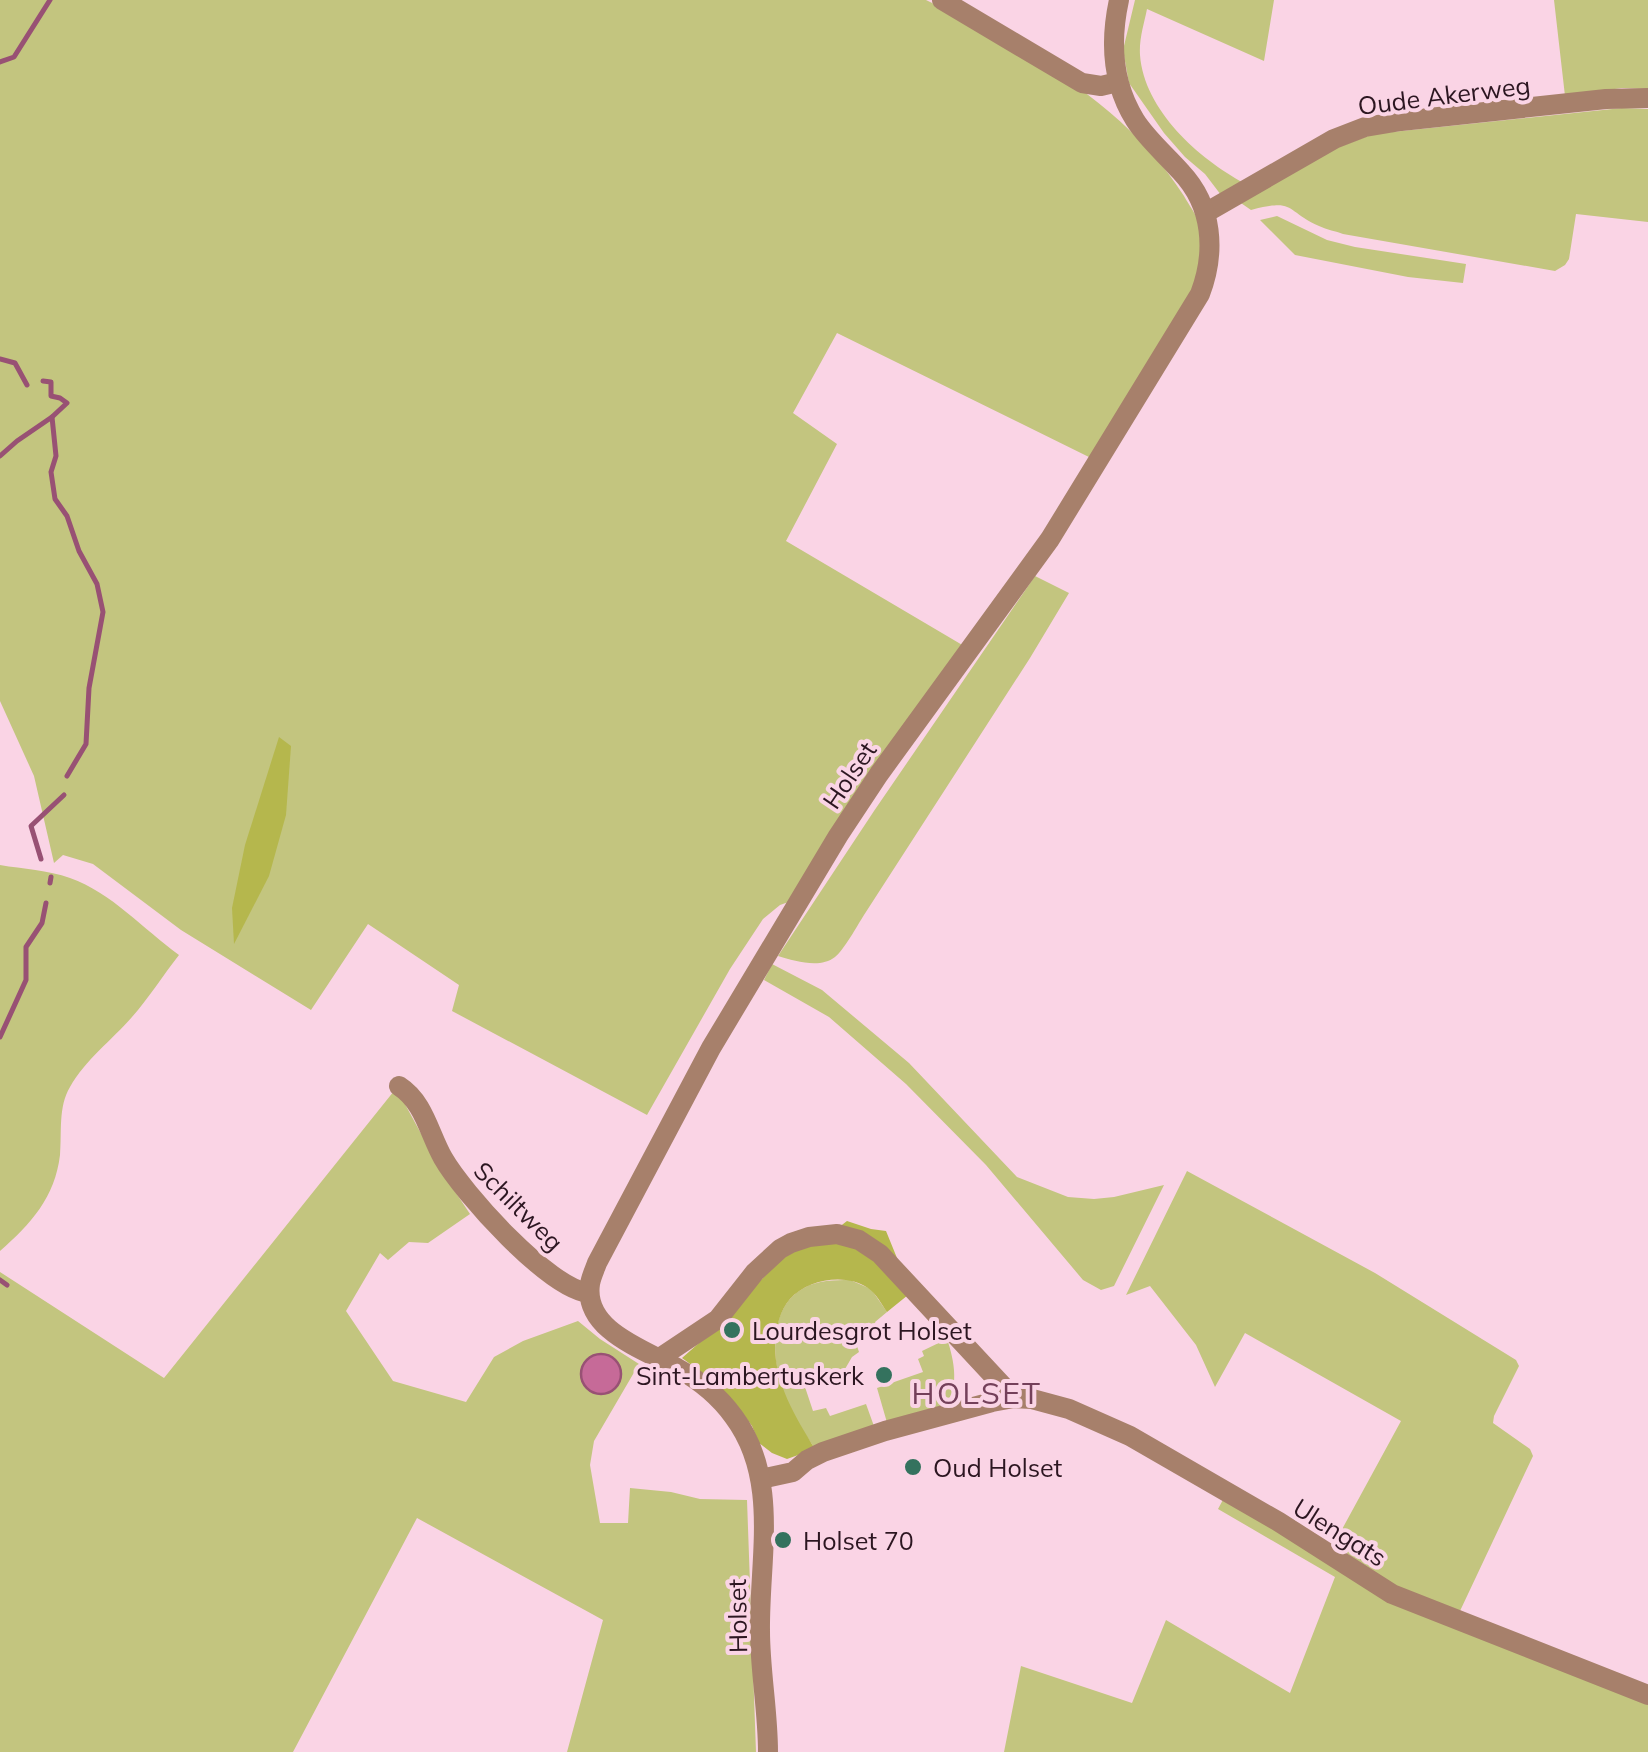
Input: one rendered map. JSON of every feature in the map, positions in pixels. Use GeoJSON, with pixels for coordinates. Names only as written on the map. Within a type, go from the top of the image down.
{"type":"FeatureCollection","features":[{"type":"Feature","properties":{"kind":"street"},"geometry":{"type":"LineString","coordinates":[[942,0],[1082,83],[1100,86],[1118,82]]}},
{"type":"Feature","properties":{"kind":"street"},"geometry":{"type":"LineString","coordinates":[[1118,0],[1113,36],[1118,82],[1136,122],[1192,184],[1206,212]]}},
{"type":"Feature","properties":{"kind":"street","name":"Oude Akerweg"},"geometry":{"type":"LineString","coordinates":[[1206,212],[1334,139],[1365,127],[1648,98]]}},
{"type":"Feature","properties":{"kind":"street","name":"Holset"},"geometry":{"type":"LineString","coordinates":[[768,1752],[760,1630],[764,1530],[761,1480],[752,1446],[734,1416],[711,1391],[612,1332],[598,1315],[590,1282],[677,1109],[808,886],[878,774],[1050,539],[1180,328],[1204,282],[1210,252],[1206,212]]}},
{"type":"Feature","properties":{"kind":"street","name":"Schiltweg"},"geometry":{"type":"LineString","coordinates":[[399,1086],[414,1097],[444,1159],[470,1196],[562,1282],[590,1293]]}},
{"type":"Feature","properties":{"kind":"street"},"geometry":{"type":"LineString","coordinates":[[658,1359],[718,1319],[755,1272],[780,1250],[809,1237],[837,1234],[858,1240],[880,1254],[1014,1398],[846,1442],[807,1460],[793,1472],[761,1480]]}},
{"type":"Feature","properties":{"kind":"street","name":"Ulengats"},"geometry":{"type":"LineString","coordinates":[[1014,1398],[1050,1403],[1130,1436],[1406,1601],[1648,1695]]}},
{"type":"Feature","properties":{"kind":"green space"},"geometry":{"type":"Polygon","coordinates":[[[0,0],[926,0],[1034,58],[1102,106],[1160,163],[1194,213],[1211,267],[1095,460],[837,333],[793,413],[837,444],[786,541],[964,646],[797,899],[780,905],[763,919],[647,1115],[452,1011],[459,985],[368,924],[311,1010],[181,930],[93,864],[63,855],[54,863],[34,776],[0,701],[0,0]]]}},
{"type":"Feature","properties":{"kind":"green space"},"geometry":{"type":"Polygon","coordinates":[[[1135,0],[1274,0],[1264,61],[1147,9],[1140,49],[1144,75],[1152,95],[1177,131],[1209,161],[1244,183],[1221,195],[1164,133],[1129,83],[1123,50],[1135,0]]]}},
{"type":"Feature","properties":{"kind":"green space"},"geometry":{"type":"Polygon","coordinates":[[[1554,0],[1648,0],[1648,89],[1622,88],[1565,96],[1554,0]]]}},
{"type":"Feature","properties":{"kind":"green space"},"geometry":{"type":"Polygon","coordinates":[[[1622,108],[1648,109],[1648,222],[1576,214],[1569,259],[1555,271],[1343,234],[1283,206],[1251,210],[1238,201],[1323,153],[1373,134],[1622,108]]]}},
{"type":"Feature","properties":{"kind":"green space"},"geometry":{"type":"Polygon","coordinates":[[[1277,216],[1327,240],[1466,264],[1463,283],[1408,277],[1295,255],[1260,220],[1277,216]]]}},
{"type":"Feature","properties":{"kind":"green space"},"geometry":{"type":"Polygon","coordinates":[[[1035,576],[1069,593],[846,944],[835,957],[822,963],[778,956],[874,811],[1035,576]]]}},
{"type":"Feature","properties":{"kind":"green space"},"geometry":{"type":"Polygon","coordinates":[[[0,865],[53,873],[85,885],[113,902],[179,955],[138,1010],[76,1077],[62,1111],[60,1155],[53,1184],[31,1220],[0,1251],[0,865]]]}},
{"type":"Feature","properties":{"kind":"green space"},"geometry":{"type":"Polygon","coordinates":[[[772,964],[822,990],[909,1063],[1017,1177],[1068,1197],[1094,1199],[1164,1185],[1114,1286],[1101,1290],[1083,1280],[986,1165],[906,1084],[829,1017],[764,980],[772,964]]]}},
{"type":"Feature","properties":{"kind":"green space"},"geometry":{"type":"Polygon","coordinates":[[[394,1091],[400,1095],[470,1214],[428,1243],[409,1242],[388,1260],[380,1253],[346,1311],[393,1381],[466,1402],[494,1357],[523,1341],[578,1321],[639,1364],[594,1441],[590,1465],[600,1523],[628,1523],[630,1488],[700,1499],[747,1500],[756,1752],[567,1752],[603,1620],[417,1518],[293,1752],[0,1752],[0,1272],[164,1378],[394,1091]]]}},
{"type":"Feature","properties":{"kind":"green space"},"geometry":{"type":"Polygon","coordinates":[[[1187,1171],[1375,1273],[1516,1360],[1519,1366],[1493,1423],[1530,1449],[1533,1456],[1460,1611],[1407,1592],[1334,1544],[1401,1421],[1245,1333],[1215,1387],[1196,1345],[1150,1286],[1126,1295],[1187,1171]]]}},
{"type":"Feature","properties":{"kind":"green space"},"geometry":{"type":"Polygon","coordinates":[[[850,1280],[871,1289],[887,1312],[875,1322],[878,1331],[856,1343],[859,1352],[845,1369],[804,1384],[813,1411],[826,1408],[830,1416],[866,1404],[875,1429],[815,1449],[784,1395],[776,1361],[777,1327],[791,1298],[804,1288],[820,1282],[850,1280]]]}},
{"type":"Feature","properties":{"kind":"green space"},"geometry":{"type":"Polygon","coordinates":[[[947,1339],[954,1375],[948,1401],[931,1413],[888,1426],[877,1388],[923,1372],[918,1359],[924,1356],[922,1351],[947,1339]]]}},
{"type":"Feature","properties":{"kind":"green space"},"geometry":{"type":"Polygon","coordinates":[[[1225,1496],[1371,1581],[1648,1701],[1648,1752],[1004,1752],[1021,1666],[1132,1703],[1166,1620],[1290,1693],[1335,1577],[1218,1509],[1225,1496]]]}},
{"type":"Feature","properties":{"kind":"shaded area"},"geometry":{"type":"Polygon","coordinates":[[[279,737],[291,746],[286,815],[269,876],[234,944],[232,908],[245,845],[279,737]]]}},
{"type":"Feature","properties":{"kind":"shaded area"},"geometry":{"type":"Polygon","coordinates":[[[847,1221],[886,1231],[908,1295],[887,1312],[876,1296],[859,1283],[828,1280],[798,1292],[787,1303],[776,1337],[778,1371],[793,1411],[815,1449],[787,1459],[759,1443],[735,1403],[682,1358],[733,1313],[781,1259],[821,1241],[847,1221]]]}},
{"type":"Feature","properties":{"kind":"shaded area"},"geometry":{"type":"Polygon","coordinates":[[[601,1354],[615,1360],[621,1374],[615,1388],[601,1394],[587,1388],[581,1374],[587,1360],[601,1354]]]}},
{"type":"Feature","properties":{"kind":"waterway"},"geometry":{"type":"LineString","coordinates":[[0,62],[14,57],[50,0]]}},
{"type":"Feature","properties":{"kind":"waterway"},"geometry":{"type":"LineString","coordinates":[[0,359],[15,363],[27,385]]}},
{"type":"Feature","properties":{"kind":"waterway"},"geometry":{"type":"LineString","coordinates":[[43,381],[51,382],[51,396],[67,403],[52,417],[56,456],[51,472],[55,499],[67,516],[79,551],[97,584],[103,612],[89,688],[86,744],[67,776]]}},
{"type":"Feature","properties":{"kind":"waterway"},"geometry":{"type":"LineString","coordinates":[[0,456],[52,417]]}},
{"type":"Feature","properties":{"kind":"waterway"},"geometry":{"type":"LineString","coordinates":[[41,859],[31,826],[64,795]]}},
{"type":"Feature","properties":{"kind":"waterway"},"geometry":{"type":"LineString","coordinates":[[50,883],[51,877]]}},
{"type":"Feature","properties":{"kind":"waterway"},"geometry":{"type":"LineString","coordinates":[[0,1037],[26,980],[26,947],[42,923],[46,903]]}},
{"type":"Feature","properties":{"kind":"waterway"},"geometry":{"type":"LineString","coordinates":[[0,1280],[7,1285]]}},
{"type":"Feature","properties":{"kind":"place","name":"Lourdesgrot Holset"},"geometry":{"type":"Point","coordinates":[732,1330]}},
{"type":"Feature","properties":{"kind":"place","name":"Sint-Lambertuskerk"},"geometry":{"type":"Point","coordinates":[884,1375]}},
{"type":"Feature","properties":{"kind":"place","name":"Oud Holset"},"geometry":{"type":"Point","coordinates":[913,1467]}},
{"type":"Feature","properties":{"kind":"place","name":"Holset 70"},"geometry":{"type":"Point","coordinates":[783,1540]}},
{"type":"Feature","properties":{"kind":"district","name":"HOLSET"},"geometry":{"type":"Point","coordinates":[977,1393]}}]}
